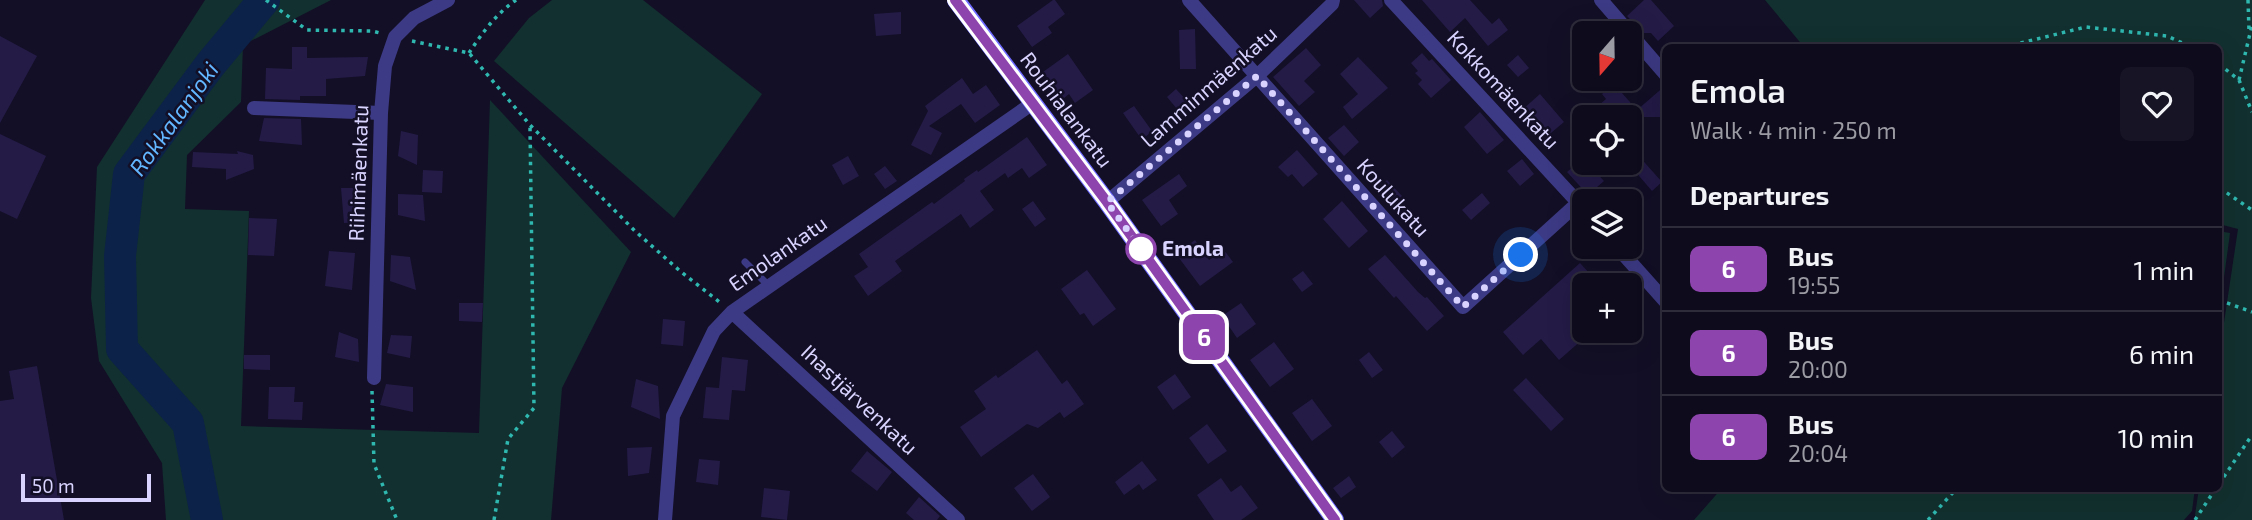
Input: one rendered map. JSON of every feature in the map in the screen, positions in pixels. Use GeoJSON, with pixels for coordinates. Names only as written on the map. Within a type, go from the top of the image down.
{"type":"FeatureCollection","features":[{"type":"Feature","properties":{"kind":"street"},"geometry":{"type":"LineString","coordinates":[[395,37],[414,18],[448,0]]}},
{"type":"Feature","properties":{"kind":"street","name":"Rouhialankatu"},"geometry":{"type":"LineString","coordinates":[[956,0],[1107,202],[1335,520]]}},
{"type":"Feature","properties":{"kind":"street","name":"Koulukatu"},"geometry":{"type":"LineString","coordinates":[[1189,0],[1463,307],[1572,214]]}},
{"type":"Feature","properties":{"kind":"street","name":"Lamminmäenkatu"},"geometry":{"type":"LineString","coordinates":[[1107,202],[1257,76],[1332,4],[1333,0]]}},
{"type":"Feature","properties":{"kind":"street","name":"Kokkomäenkatu"},"geometry":{"type":"LineString","coordinates":[[1391,0],[1572,196]]}},
{"type":"Feature","properties":{"kind":"street"},"geometry":{"type":"LineString","coordinates":[[1601,0],[1662,70]]}},
{"type":"Feature","properties":{"kind":"street","name":"Riihimäenkatu"},"geometry":{"type":"LineString","coordinates":[[374,377],[381,113],[384,66],[395,37]]}},
{"type":"Feature","properties":{"kind":"street","name":"Emolankatu"},"geometry":{"type":"LineString","coordinates":[[665,520],[673,416],[714,331],[732,312],[1033,103]]}},
{"type":"Feature","properties":{"kind":"street"},"geometry":{"type":"LineString","coordinates":[[254,108],[381,113]]}},
{"type":"Feature","properties":{"kind":"street"},"geometry":{"type":"LineString","coordinates":[[1628,259],[1662,298]]}},
{"type":"Feature","properties":{"kind":"street","name":"Ihastjärvenkatu"},"geometry":{"type":"LineString","coordinates":[[732,312],[958,520]]}},
{"type":"Feature","properties":{"kind":"lane"},"geometry":{"type":"LineString","coordinates":[[745,262],[769,286]]}},
{"type":"Feature","properties":{"kind":"path"},"geometry":{"type":"LineString","coordinates":[[266,0],[307,30],[372,31],[469,53],[530,125],[635,231],[732,312]]}},
{"type":"Feature","properties":{"kind":"path"},"geometry":{"type":"LineString","coordinates":[[469,53],[504,8],[516,0]]}},
{"type":"Feature","properties":{"kind":"path"},"geometry":{"type":"LineString","coordinates":[[2248,0],[2249,35]]}},
{"type":"Feature","properties":{"kind":"path"},"geometry":{"type":"LineString","coordinates":[[2239,79],[2252,25]]}},
{"type":"Feature","properties":{"kind":"path"},"geometry":{"type":"LineString","coordinates":[[2016,44],[2086,27],[2167,36],[2184,44]]}},
{"type":"Feature","properties":{"kind":"path"},"geometry":{"type":"LineString","coordinates":[[2222,66],[2239,79],[2252,113]]}},
{"type":"Feature","properties":{"kind":"path"},"geometry":{"type":"LineString","coordinates":[[494,520],[508,439],[534,408],[530,125]]}},
{"type":"Feature","properties":{"kind":"path"},"geometry":{"type":"LineString","coordinates":[[2222,191],[2252,210]]}},
{"type":"Feature","properties":{"kind":"path"},"geometry":{"type":"LineString","coordinates":[[2222,301],[2252,312]]}},
{"type":"Feature","properties":{"kind":"path"},"geometry":{"type":"LineString","coordinates":[[370,398],[374,464],[397,520]]}},
{"type":"Feature","properties":{"kind":"path"},"geometry":{"type":"LineString","coordinates":[[2222,480],[2252,435]]}},
{"type":"Feature","properties":{"kind":"path"},"geometry":{"type":"LineString","coordinates":[[1928,520],[1953,492]]}},
{"type":"Feature","properties":{"kind":"path"},"geometry":{"type":"LineString","coordinates":[[2194,520],[2213,492]]}},
{"type":"Feature","properties":{"kind":"green space"},"geometry":{"type":"Polygon","coordinates":[[[205,0],[331,0],[243,45],[241,102],[187,155],[185,209],[249,211],[241,426],[479,433],[490,100],[631,252],[562,388],[551,520],[166,520],[162,463],[99,361],[91,298],[97,167],[205,0]]]}},
{"type":"Feature","properties":{"kind":"green space"},"geometry":{"type":"Polygon","coordinates":[[[552,0],[643,0],[762,94],[674,218],[494,61],[529,18],[552,0]]]}},
{"type":"Feature","properties":{"kind":"green space"},"geometry":{"type":"Polygon","coordinates":[[[1765,0],[2252,0],[2252,520],[2198,520],[2195,515],[2198,492],[2222,492],[2222,336],[2238,229],[2222,225],[2222,44],[1802,44],[1765,0]]]}},
{"type":"Feature","properties":{"kind":"green space"},"geometry":{"type":"Polygon","coordinates":[[[2222,232],[2230,233],[2222,293],[2222,232]]]}},
{"type":"Feature","properties":{"kind":"green space"},"geometry":{"type":"Polygon","coordinates":[[[1718,492],[2194,492],[2192,511],[2184,520],[1694,520],[1718,492]]]}},
{"type":"Feature","properties":{"kind":"building"},"geometry":{"type":"Polygon","coordinates":[[[1053,0],[1065,14],[1048,27],[1052,33],[1032,47],[1017,26],[1053,0]]]}},
{"type":"Feature","properties":{"kind":"building"},"geometry":{"type":"Polygon","coordinates":[[[1354,0],[1382,0],[1383,6],[1370,18],[1354,0]]]}},
{"type":"Feature","properties":{"kind":"building"},"geometry":{"type":"Polygon","coordinates":[[[1422,0],[1470,0],[1492,24],[1499,18],[1508,30],[1488,46],[1465,18],[1450,32],[1422,0]]]}},
{"type":"Feature","properties":{"kind":"building"},"geometry":{"type":"Polygon","coordinates":[[[1644,0],[1651,0],[1674,26],[1658,41],[1651,33],[1642,32],[1642,21],[1632,21],[1627,16],[1644,0]]]}},
{"type":"Feature","properties":{"kind":"building"},"geometry":{"type":"Polygon","coordinates":[[[901,12],[901,34],[876,36],[874,14],[901,12]]]}},
{"type":"Feature","properties":{"kind":"building"},"geometry":{"type":"Polygon","coordinates":[[[1195,29],[1196,69],[1180,69],[1179,30],[1195,29]]]}},
{"type":"Feature","properties":{"kind":"building"},"geometry":{"type":"Polygon","coordinates":[[[0,36],[37,56],[0,123],[0,36]]]}},
{"type":"Feature","properties":{"kind":"building"},"geometry":{"type":"Polygon","coordinates":[[[292,47],[307,47],[307,58],[368,57],[365,76],[326,79],[326,96],[300,96],[300,100],[265,99],[266,68],[292,69],[292,47]]]}},
{"type":"Feature","properties":{"kind":"building"},"geometry":{"type":"Polygon","coordinates":[[[1306,48],[1321,65],[1304,81],[1315,92],[1299,106],[1273,77],[1306,48]]]}},
{"type":"Feature","properties":{"kind":"building"},"geometry":{"type":"Polygon","coordinates":[[[1422,53],[1429,61],[1432,59],[1451,80],[1431,98],[1418,84],[1422,80],[1411,63],[1422,53]]]}},
{"type":"Feature","properties":{"kind":"building"},"geometry":{"type":"Polygon","coordinates":[[[1068,54],[1093,90],[1075,103],[1069,94],[1063,99],[1043,72],[1068,54]]]}},
{"type":"Feature","properties":{"kind":"building"},"geometry":{"type":"Polygon","coordinates":[[[1518,55],[1529,68],[1518,77],[1507,65],[1518,55]]]}},
{"type":"Feature","properties":{"kind":"building"},"geometry":{"type":"Polygon","coordinates":[[[1358,57],[1388,88],[1352,119],[1343,107],[1358,94],[1340,74],[1358,57]]]}},
{"type":"Feature","properties":{"kind":"building"},"geometry":{"type":"Polygon","coordinates":[[[962,78],[973,94],[986,85],[1000,105],[975,123],[961,104],[929,126],[942,133],[931,155],[911,145],[928,111],[925,106],[962,78]]]}},
{"type":"Feature","properties":{"kind":"building"},"geometry":{"type":"Polygon","coordinates":[[[1662,88],[1662,117],[1642,117],[1642,106],[1662,88]]]}},
{"type":"Feature","properties":{"kind":"building"},"geometry":{"type":"Polygon","coordinates":[[[1176,89],[1187,101],[1177,109],[1167,97],[1176,89]]]}},
{"type":"Feature","properties":{"kind":"building"},"geometry":{"type":"Polygon","coordinates":[[[1606,91],[1620,91],[1633,105],[1599,105],[1606,99],[1602,94],[1606,91]]]}},
{"type":"Feature","properties":{"kind":"building"},"geometry":{"type":"Polygon","coordinates":[[[1540,94],[1564,122],[1545,138],[1521,111],[1540,94]]]}},
{"type":"Feature","properties":{"kind":"building"},"geometry":{"type":"Polygon","coordinates":[[[1134,106],[1152,131],[1142,140],[1123,113],[1134,106]]]}},
{"type":"Feature","properties":{"kind":"building"},"geometry":{"type":"Polygon","coordinates":[[[1480,112],[1504,140],[1487,154],[1464,127],[1480,112]]]}},
{"type":"Feature","properties":{"kind":"building"},"geometry":{"type":"Polygon","coordinates":[[[264,118],[301,119],[302,145],[259,141],[264,118]]]}},
{"type":"Feature","properties":{"kind":"building"},"geometry":{"type":"Polygon","coordinates":[[[1344,125],[1359,142],[1344,156],[1328,138],[1344,125]]]}},
{"type":"Feature","properties":{"kind":"building"},"geometry":{"type":"Polygon","coordinates":[[[401,131],[418,135],[417,165],[398,156],[401,131]]]}},
{"type":"Feature","properties":{"kind":"building"},"geometry":{"type":"Polygon","coordinates":[[[0,134],[46,156],[17,219],[0,211],[0,134]]]}},
{"type":"Feature","properties":{"kind":"building"},"geometry":{"type":"Polygon","coordinates":[[[1027,137],[1047,165],[1029,178],[1022,168],[1008,178],[1005,173],[980,191],[994,210],[970,228],[961,214],[895,261],[902,271],[868,296],[854,276],[868,267],[859,254],[1027,137]]]}},
{"type":"Feature","properties":{"kind":"building"},"geometry":{"type":"Polygon","coordinates":[[[1297,150],[1318,174],[1303,187],[1292,174],[1288,177],[1278,167],[1297,150]]]}},
{"type":"Feature","properties":{"kind":"building"},"geometry":{"type":"Polygon","coordinates":[[[237,151],[253,155],[254,169],[226,180],[226,169],[192,167],[193,152],[238,154],[237,151]]]}},
{"type":"Feature","properties":{"kind":"building"},"geometry":{"type":"Polygon","coordinates":[[[848,156],[859,176],[843,185],[832,165],[848,156]]]}},
{"type":"Feature","properties":{"kind":"building"},"geometry":{"type":"Polygon","coordinates":[[[1522,159],[1534,174],[1520,186],[1507,171],[1522,159]]]}},
{"type":"Feature","properties":{"kind":"building"},"geometry":{"type":"Polygon","coordinates":[[[1642,160],[1662,182],[1652,191],[1638,175],[1642,175],[1642,160]]]}},
{"type":"Feature","properties":{"kind":"building"},"geometry":{"type":"Polygon","coordinates":[[[885,166],[897,181],[885,189],[874,174],[885,166]]]}},
{"type":"Feature","properties":{"kind":"building"},"geometry":{"type":"Polygon","coordinates":[[[1572,168],[1572,175],[1598,175],[1604,181],[1595,189],[1583,189],[1567,172],[1572,168]]]}},
{"type":"Feature","properties":{"kind":"building"},"geometry":{"type":"Polygon","coordinates":[[[423,170],[443,171],[442,193],[422,192],[423,170]]]}},
{"type":"Feature","properties":{"kind":"building"},"geometry":{"type":"Polygon","coordinates":[[[1179,174],[1187,186],[1169,200],[1178,214],[1161,226],[1142,200],[1179,174]]]}},
{"type":"Feature","properties":{"kind":"building"},"geometry":{"type":"Polygon","coordinates":[[[1387,180],[1402,196],[1389,207],[1375,191],[1387,180]]]}},
{"type":"Feature","properties":{"kind":"building"},"geometry":{"type":"Polygon","coordinates":[[[341,188],[362,188],[364,222],[344,223],[341,188]]]}},
{"type":"Feature","properties":{"kind":"building"},"geometry":{"type":"Polygon","coordinates":[[[1482,193],[1490,203],[1471,220],[1462,210],[1482,193]]]}},
{"type":"Feature","properties":{"kind":"building"},"geometry":{"type":"Polygon","coordinates":[[[398,194],[423,195],[425,221],[398,215],[398,194]]]}},
{"type":"Feature","properties":{"kind":"building"},"geometry":{"type":"Polygon","coordinates":[[[1033,201],[1046,219],[1035,227],[1022,209],[1033,201]]]}},
{"type":"Feature","properties":{"kind":"building"},"geometry":{"type":"Polygon","coordinates":[[[1342,201],[1368,231],[1349,248],[1323,219],[1342,201]]]}},
{"type":"Feature","properties":{"kind":"building"},"geometry":{"type":"Polygon","coordinates":[[[249,218],[277,219],[274,256],[248,255],[249,218]]]}},
{"type":"Feature","properties":{"kind":"building"},"geometry":{"type":"Polygon","coordinates":[[[1195,240],[1209,260],[1224,250],[1233,262],[1200,286],[1176,254],[1195,240]]]}},
{"type":"Feature","properties":{"kind":"building"},"geometry":{"type":"Polygon","coordinates":[[[329,251],[355,253],[352,290],[325,286],[329,251]]]}},
{"type":"Feature","properties":{"kind":"building"},"geometry":{"type":"Polygon","coordinates":[[[391,255],[410,257],[416,290],[390,281],[391,255]]]}},
{"type":"Feature","properties":{"kind":"building"},"geometry":{"type":"Polygon","coordinates":[[[1385,255],[1444,316],[1427,331],[1368,269],[1385,255]]]}},
{"type":"Feature","properties":{"kind":"building"},"geometry":{"type":"Polygon","coordinates":[[[1580,263],[1589,273],[1572,273],[1572,343],[1578,343],[1559,360],[1541,339],[1523,355],[1503,332],[1580,263]]]}},
{"type":"Feature","properties":{"kind":"building"},"geometry":{"type":"Polygon","coordinates":[[[1087,270],[1116,309],[1093,326],[1084,313],[1080,315],[1061,289],[1087,270]]]}},
{"type":"Feature","properties":{"kind":"building"},"geometry":{"type":"Polygon","coordinates":[[[1303,271],[1313,284],[1302,292],[1292,279],[1303,271]]]}},
{"type":"Feature","properties":{"kind":"building"},"geometry":{"type":"Polygon","coordinates":[[[459,303],[483,303],[482,322],[459,321],[459,303]]]}},
{"type":"Feature","properties":{"kind":"building"},"geometry":{"type":"Polygon","coordinates":[[[1241,303],[1256,324],[1237,338],[1222,316],[1241,303]]]}},
{"type":"Feature","properties":{"kind":"building"},"geometry":{"type":"Polygon","coordinates":[[[663,319],[685,321],[683,346],[661,344],[663,319]]]}},
{"type":"Feature","properties":{"kind":"building"},"geometry":{"type":"Polygon","coordinates":[[[339,332],[358,339],[359,362],[335,357],[339,332]]]}},
{"type":"Feature","properties":{"kind":"building"},"geometry":{"type":"Polygon","coordinates":[[[391,335],[412,336],[410,358],[387,353],[391,335]]]}},
{"type":"Feature","properties":{"kind":"building"},"geometry":{"type":"Polygon","coordinates":[[[1274,342],[1294,369],[1270,387],[1250,360],[1274,342]]]}},
{"type":"Feature","properties":{"kind":"building"},"geometry":{"type":"Polygon","coordinates":[[[1037,350],[1062,384],[1067,380],[1084,404],[1064,418],[1060,412],[1038,428],[1027,424],[981,457],[960,427],[986,409],[974,391],[996,375],[998,378],[1037,350]]]}},
{"type":"Feature","properties":{"kind":"building"},"geometry":{"type":"Polygon","coordinates":[[[1369,352],[1383,370],[1372,378],[1359,360],[1369,352]]]}},
{"type":"Feature","properties":{"kind":"building"},"geometry":{"type":"Polygon","coordinates":[[[244,355],[270,355],[270,370],[244,369],[244,355]]]}},
{"type":"Feature","properties":{"kind":"building"},"geometry":{"type":"Polygon","coordinates":[[[722,357],[748,360],[745,391],[732,390],[729,420],[703,418],[706,387],[719,388],[722,357]]]}},
{"type":"Feature","properties":{"kind":"building"},"geometry":{"type":"Polygon","coordinates":[[[37,366],[64,520],[0,520],[0,401],[14,399],[9,371],[37,366]]]}},
{"type":"Feature","properties":{"kind":"building"},"geometry":{"type":"Polygon","coordinates":[[[1175,374],[1191,397],[1173,410],[1157,387],[1175,374]]]}},
{"type":"Feature","properties":{"kind":"building"},"geometry":{"type":"Polygon","coordinates":[[[1526,378],[1564,419],[1551,431],[1513,390],[1526,378]]]}},
{"type":"Feature","properties":{"kind":"building"},"geometry":{"type":"Polygon","coordinates":[[[636,379],[658,386],[660,419],[631,407],[636,379]]]}},
{"type":"Feature","properties":{"kind":"building"},"geometry":{"type":"Polygon","coordinates":[[[386,384],[413,387],[413,412],[380,405],[386,384]]]}},
{"type":"Feature","properties":{"kind":"building"},"geometry":{"type":"Polygon","coordinates":[[[269,387],[295,387],[294,402],[303,402],[302,420],[268,419],[269,387]]]}},
{"type":"Feature","properties":{"kind":"building"},"geometry":{"type":"Polygon","coordinates":[[[1312,399],[1332,426],[1312,441],[1292,413],[1312,399]]]}},
{"type":"Feature","properties":{"kind":"building"},"geometry":{"type":"Polygon","coordinates":[[[1207,424],[1227,451],[1208,464],[1189,438],[1207,424]]]}},
{"type":"Feature","properties":{"kind":"building"},"geometry":{"type":"Polygon","coordinates":[[[1392,431],[1405,447],[1392,458],[1379,442],[1392,431]]]}},
{"type":"Feature","properties":{"kind":"building"},"geometry":{"type":"Polygon","coordinates":[[[652,447],[649,473],[628,476],[627,448],[652,447]]]}},
{"type":"Feature","properties":{"kind":"building"},"geometry":{"type":"Polygon","coordinates":[[[867,451],[892,472],[877,491],[851,471],[867,451]]]}},
{"type":"Feature","properties":{"kind":"building"},"geometry":{"type":"Polygon","coordinates":[[[699,459],[720,461],[718,485],[696,482],[699,459]]]}},
{"type":"Feature","properties":{"kind":"building"},"geometry":{"type":"Polygon","coordinates":[[[1142,461],[1157,480],[1143,490],[1139,484],[1124,495],[1115,482],[1142,461]]]}},
{"type":"Feature","properties":{"kind":"building"},"geometry":{"type":"Polygon","coordinates":[[[1033,474],[1050,497],[1032,511],[1014,488],[1033,474]]]}},
{"type":"Feature","properties":{"kind":"building"},"geometry":{"type":"Polygon","coordinates":[[[1349,476],[1356,487],[1341,498],[1333,488],[1349,476]]]}},
{"type":"Feature","properties":{"kind":"building"},"geometry":{"type":"Polygon","coordinates":[[[1221,478],[1231,492],[1241,485],[1258,508],[1241,520],[1214,520],[1197,495],[1221,478]]]}},
{"type":"Feature","properties":{"kind":"building"},"geometry":{"type":"Polygon","coordinates":[[[764,488],[790,491],[787,520],[761,517],[764,488]]]}},
{"type":"Feature","properties":{"kind":"building"},"geometry":{"type":"Polygon","coordinates":[[[919,497],[940,516],[937,520],[914,520],[906,513],[919,497]]]}},
{"type":"Feature","properties":{"kind":"waterway","name":"Rokkalanjoki"},"geometry":{"type":"LineString","coordinates":[[207,520],[188,423],[122,349],[120,256],[129,174],[210,65],[264,0]]}},
{"type":"Feature","properties":{"kind":"bus line","name":"6"},"geometry":{"type":"LineString","coordinates":[[955,0],[1107,202],[1335,520]]}},
{"type":"Feature","properties":{"kind":"place","name":"Emola"},"geometry":{"type":"Point","coordinates":[1141,249]}},
{"type":"Feature","properties":{"kind":"route"},"geometry":{"type":"LineString","coordinates":[[1141,249],[1107,202],[1257,76],[1463,307],[1521,255]]}}]}
